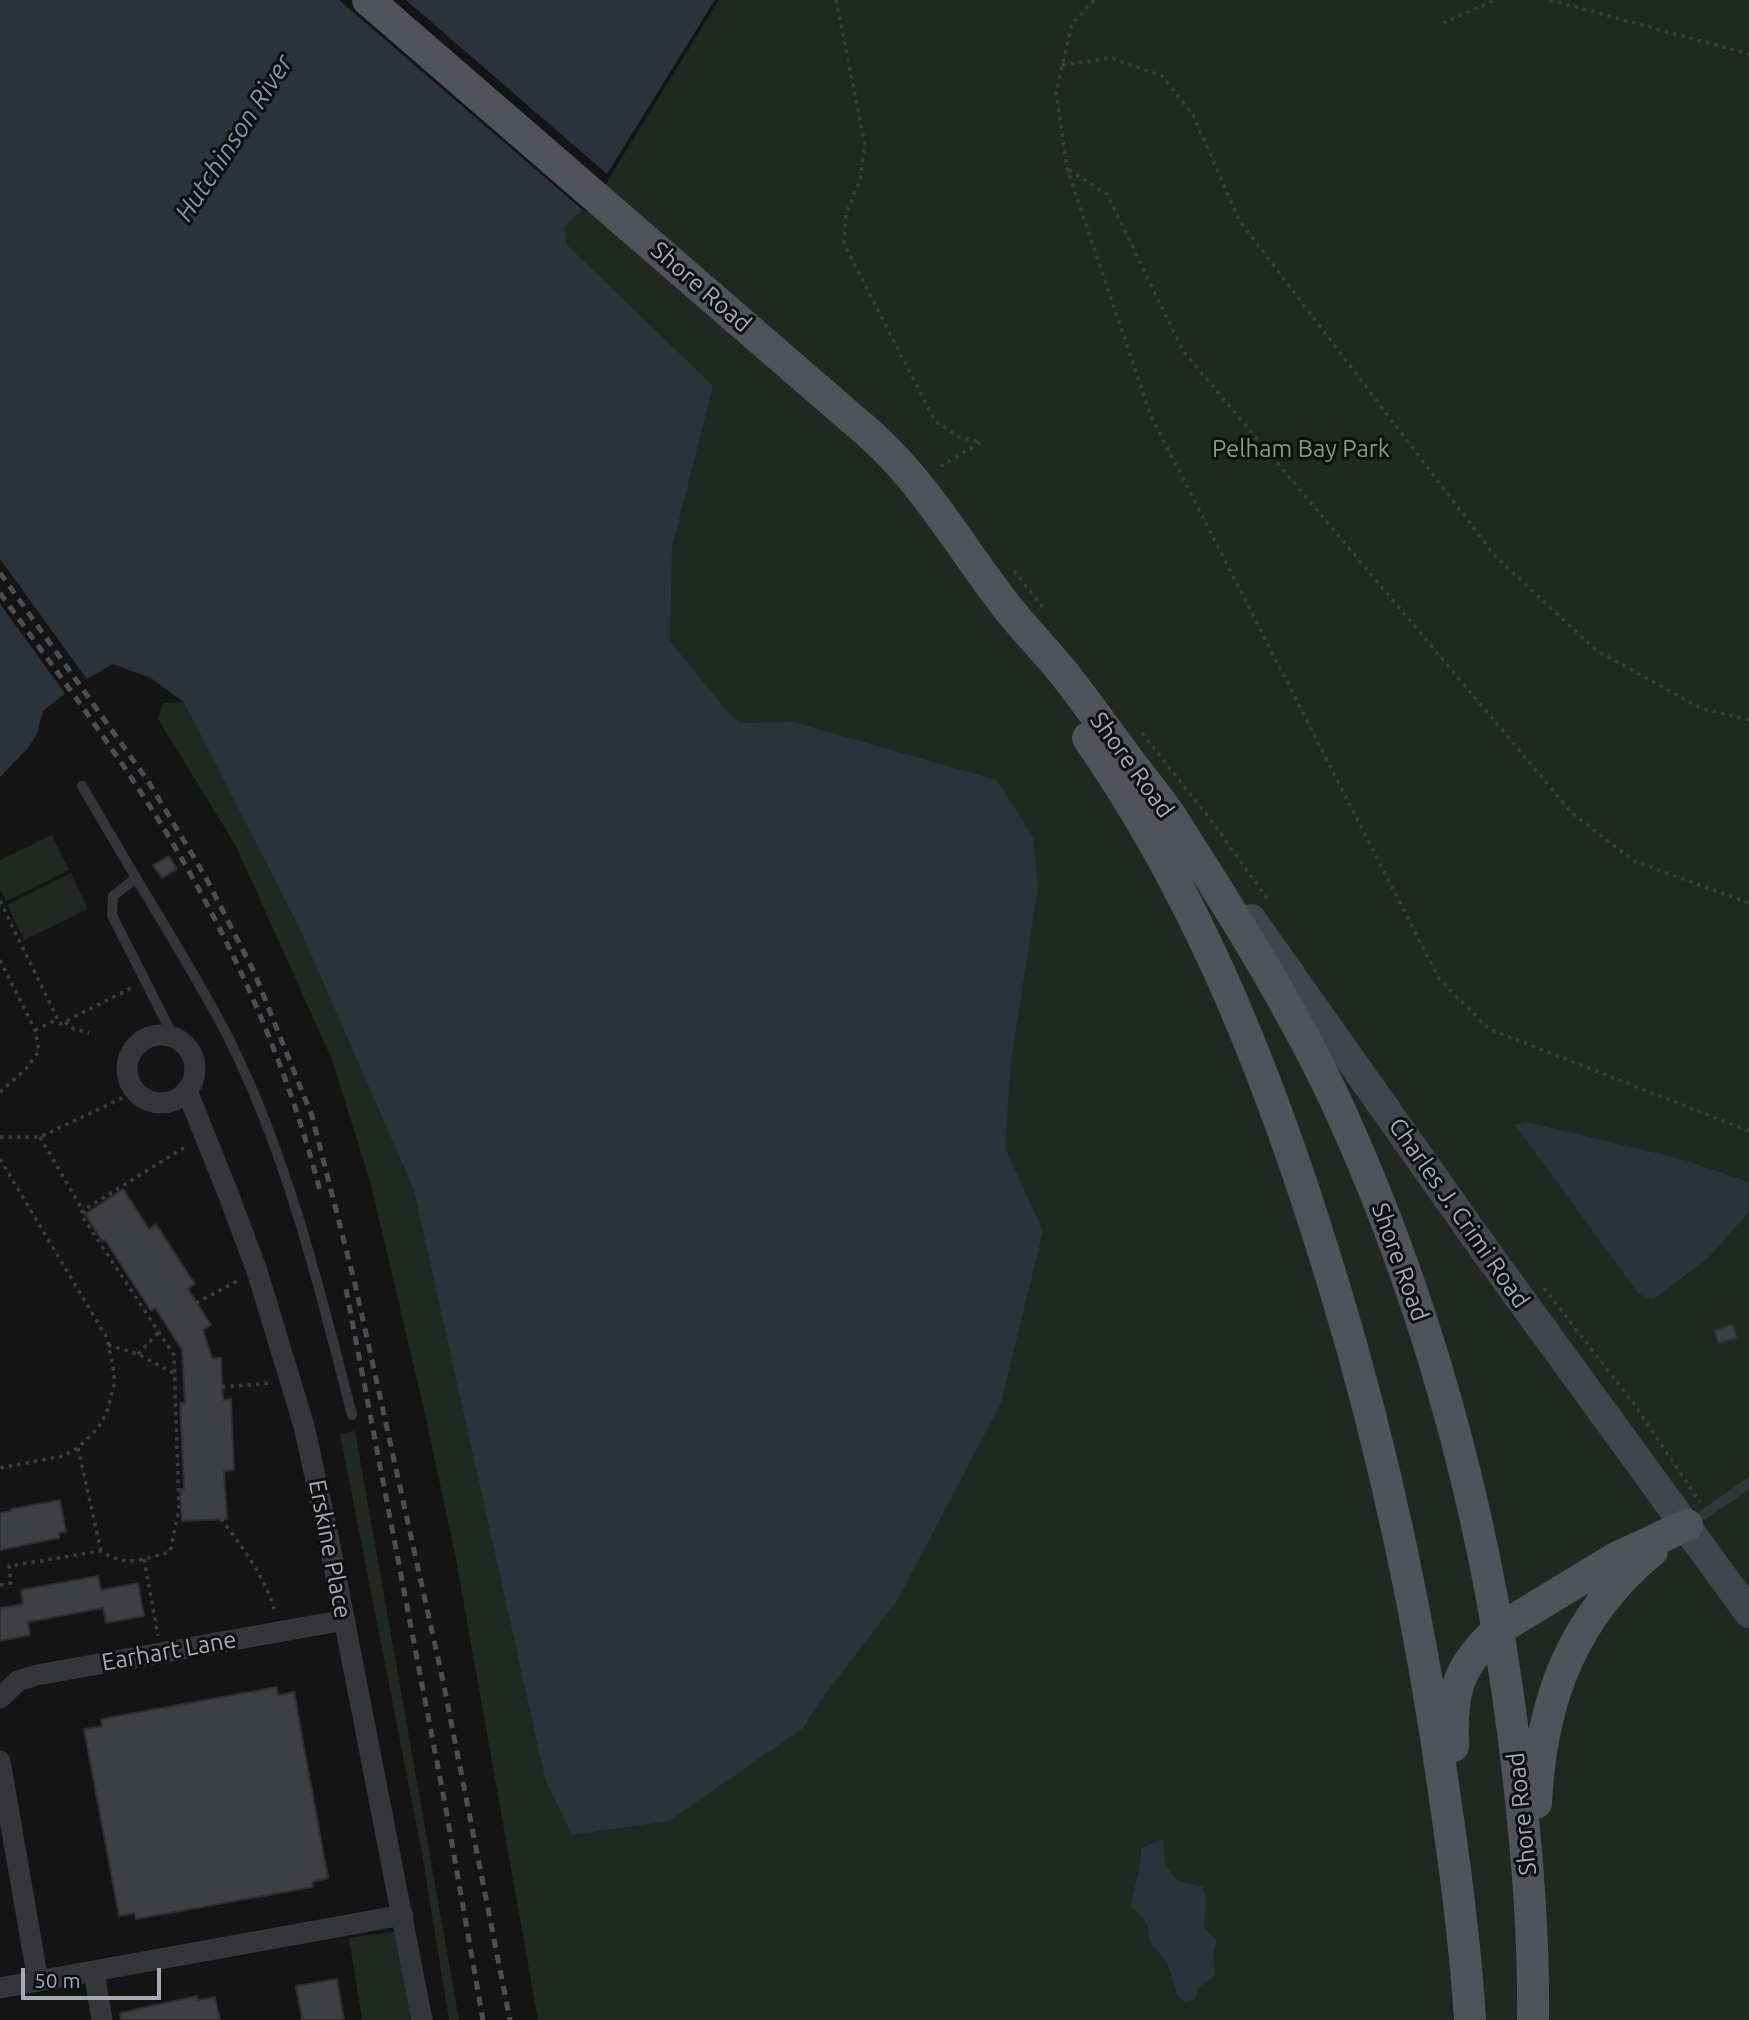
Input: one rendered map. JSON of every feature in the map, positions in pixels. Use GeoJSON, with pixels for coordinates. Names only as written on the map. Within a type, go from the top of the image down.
{"type":"FeatureCollection","features":[{"type":"Feature","properties":{"kind":"main road","name":"Shore Road"},"geometry":{"type":"LineString","coordinates":[[368,0],[888,450],[924,493],[1004,603],[1067,677],[1169,814],[1248,940],[1300,1031],[1343,1118],[1415,1300],[1443,1387],[1474,1506],[1499,1629],[1532,1908],[1532,2020]]}},
{"type":"Feature","properties":{"kind":"main road","name":"Shore Road"},"geometry":{"type":"LineString","coordinates":[[1004,603],[1056,692],[1094,747],[1166,863],[1227,986],[1276,1110],[1341,1306],[1388,1488],[1419,1635],[1461,1902],[1470,2020]]}},
{"type":"Feature","properties":{"kind":"main road","name":"Charles J. Crimi Road"},"geometry":{"type":"LineString","coordinates":[[1169,814],[1210,863],[1484,1249],[1749,1613]]}},
{"type":"Feature","properties":{"kind":"main road"},"geometry":{"type":"LineString","coordinates":[[1461,1902],[1452,1723],[1453,1700],[1458,1680],[1468,1662],[1499,1629],[1616,1558],[1687,1525]]}},
{"type":"Feature","properties":{"kind":"main road"},"geometry":{"type":"LineString","coordinates":[[1532,1908],[1540,1751],[1551,1700],[1560,1676],[1578,1638],[1607,1596],[1647,1555],[1687,1525]]}},
{"type":"Feature","properties":{"kind":"street"},"geometry":{"type":"LineString","coordinates":[[157,1034],[173,1036],[186,1044],[195,1062],[195,1072],[187,1091],[171,1102],[161,1103],[143,1098],[135,1092],[127,1075],[128,1056],[133,1048],[148,1036],[157,1034]]}},
{"type":"Feature","properties":{"kind":"street","name":"Erskine Place"},"geometry":{"type":"LineString","coordinates":[[187,1091],[257,1271],[316,1475],[422,2020]]}},
{"type":"Feature","properties":{"kind":"street","name":"Earhart Lane"},"geometry":{"type":"LineString","coordinates":[[0,1698],[10,1686],[27,1677],[345,1620]]}},
{"type":"Feature","properties":{"kind":"street"},"geometry":{"type":"LineString","coordinates":[[0,1760],[38,1981]]}},
{"type":"Feature","properties":{"kind":"street"},"geometry":{"type":"LineString","coordinates":[[0,1987],[402,1915]]}},
{"type":"Feature","properties":{"kind":"street"},"geometry":{"type":"LineString","coordinates":[[94,1971],[102,2020]]}},
{"type":"Feature","properties":{"kind":"lane"},"geometry":{"type":"LineString","coordinates":[[82,786],[227,1036],[257,1102],[290,1192],[324,1305],[352,1415]]}},
{"type":"Feature","properties":{"kind":"lane"},"geometry":{"type":"LineString","coordinates":[[136,878],[117,891],[111,905],[115,922],[173,1036]]}},
{"type":"Feature","properties":{"kind":"lane"},"geometry":{"type":"LineString","coordinates":[[1687,1525],[1749,1483]]}},
{"type":"Feature","properties":{"kind":"path"},"geometry":{"type":"LineString","coordinates":[[836,0],[865,145],[860,180],[846,214],[844,244],[935,421],[959,436],[981,442],[936,469]]}},
{"type":"Feature","properties":{"kind":"path"},"geometry":{"type":"LineString","coordinates":[[1094,0],[1072,24],[1056,92],[1067,169],[1150,414],[1439,979],[1489,1030],[1749,1131]]}},
{"type":"Feature","properties":{"kind":"path"},"geometry":{"type":"LineString","coordinates":[[1443,23],[1495,0]]}},
{"type":"Feature","properties":{"kind":"path"},"geometry":{"type":"LineString","coordinates":[[1550,0],[1749,54]]}},
{"type":"Feature","properties":{"kind":"path"},"geometry":{"type":"LineString","coordinates":[[1062,65],[1111,58],[1161,76],[1193,115],[1239,220],[1495,556],[1596,650],[1700,708],[1749,720]]}},
{"type":"Feature","properties":{"kind":"path"},"geometry":{"type":"LineString","coordinates":[[1067,169],[1107,194],[1183,351],[1572,813],[1634,861],[1749,903]]}},
{"type":"Feature","properties":{"kind":"path"},"geometry":{"type":"LineString","coordinates":[[0,901],[60,1024],[145,981]]}},
{"type":"Feature","properties":{"kind":"path"},"geometry":{"type":"LineString","coordinates":[[0,960],[35,1030],[39,1051],[26,1069],[0,1092]]}},
{"type":"Feature","properties":{"kind":"path"},"geometry":{"type":"LineString","coordinates":[[35,1030],[58,1019]]}},
{"type":"Feature","properties":{"kind":"path"},"geometry":{"type":"LineString","coordinates":[[65,1022],[74,1029],[89,1033]]}},
{"type":"Feature","properties":{"kind":"path"},"geometry":{"type":"LineString","coordinates":[[0,1136],[40,1137],[135,1092]]}},
{"type":"Feature","properties":{"kind":"path"},"geometry":{"type":"LineString","coordinates":[[83,1212],[205,1135]]}},
{"type":"Feature","properties":{"kind":"path"},"geometry":{"type":"LineString","coordinates":[[40,1137],[83,1212],[82,1216],[174,1355],[179,1509],[170,1552],[129,1562],[110,1558],[101,1551],[78,1448]]}},
{"type":"Feature","properties":{"kind":"path"},"geometry":{"type":"LineString","coordinates":[[0,1159],[107,1338],[114,1372],[111,1399],[98,1428],[78,1448],[63,1456],[0,1468]]}},
{"type":"Feature","properties":{"kind":"path"},"geometry":{"type":"LineString","coordinates":[[196,1303],[257,1271]]}},
{"type":"Feature","properties":{"kind":"path"},"geometry":{"type":"LineString","coordinates":[[138,1354],[159,1332]]}},
{"type":"Feature","properties":{"kind":"path"},"geometry":{"type":"LineString","coordinates":[[108,1345],[138,1354],[175,1374]]}},
{"type":"Feature","properties":{"kind":"path"},"geometry":{"type":"LineString","coordinates":[[222,1387],[291,1382]]}},
{"type":"Feature","properties":{"kind":"path"},"geometry":{"type":"LineString","coordinates":[[221,1520],[242,1545],[273,1601],[279,1632]]}},
{"type":"Feature","properties":{"kind":"path"},"geometry":{"type":"LineString","coordinates":[[0,1585],[11,1583],[9,1566],[101,1551]]}},
{"type":"Feature","properties":{"kind":"path"},"geometry":{"type":"LineString","coordinates":[[144,1559],[161,1653]]}},
{"type":"Feature","properties":{"kind":"green space","name":"Pelham Bay Park"},"geometry":{"type":"Polygon","coordinates":[[[715,0],[1749,0],[1749,2020],[538,2020],[455,1554],[370,1181],[332,1060],[236,846],[158,719],[163,703],[183,702],[151,678],[113,664],[147,623],[723,922],[526,233],[589,204],[715,0]]]}},
{"type":"Feature","properties":{"kind":"green space"},"geometry":{"type":"Polygon","coordinates":[[[52,835],[69,870],[6,901],[0,890],[0,860],[52,835]]]}},
{"type":"Feature","properties":{"kind":"green space"},"geometry":{"type":"Polygon","coordinates":[[[71,873],[88,909],[24,940],[7,905],[71,873]]]}},
{"type":"Feature","properties":{"kind":"green space"},"geometry":{"type":"Polygon","coordinates":[[[355,1431],[459,2020],[449,2020],[422,1853],[340,1434],[355,1431]]]}},
{"type":"Feature","properties":{"kind":"green space"},"geometry":{"type":"Polygon","coordinates":[[[398,1931],[412,2020],[362,2020],[349,1938],[398,1931]]]}},
{"type":"Feature","properties":{"kind":"water","name":"Hutchinson River"},"geometry":{"type":"Polygon","coordinates":[[[0,0],[715,0],[589,204],[564,227],[567,245],[713,386],[672,547],[670,641],[739,723],[794,722],[997,780],[1033,837],[1038,888],[1011,1061],[1005,1148],[1043,1231],[1001,1403],[898,1599],[820,1701],[803,1728],[669,1821],[572,1835],[546,1782],[414,1190],[299,927],[184,702],[151,678],[113,664],[74,686],[43,711],[37,734],[28,748],[0,777],[0,0]]]}},
{"type":"Feature","properties":{"kind":"water"},"geometry":{"type":"Polygon","coordinates":[[[1527,1122],[1681,1159],[1749,1182],[1749,1212],[1709,1257],[1653,1300],[1639,1294],[1515,1125],[1527,1122]]]}},
{"type":"Feature","properties":{"kind":"water"},"geometry":{"type":"Polygon","coordinates":[[[1163,1839],[1165,1864],[1176,1880],[1203,1887],[1206,1901],[1204,1928],[1217,1941],[1213,1953],[1215,1975],[1199,1987],[1195,2000],[1185,2002],[1176,1992],[1166,1962],[1149,1941],[1145,1922],[1131,1907],[1141,1848],[1163,1839]]]}},
{"type":"Feature","properties":{"kind":"pier"},"geometry":{"type":"Polygon","coordinates":[[[339,0],[406,0],[607,174],[715,0],[719,0],[592,206],[585,212],[339,0]]]}},
{"type":"Feature","properties":{"kind":"pier"},"geometry":{"type":"Polygon","coordinates":[[[0,559],[89,682],[67,696],[0,604],[0,559]]]}},
{"type":"Feature","properties":{"kind":"building"},"geometry":{"type":"Polygon","coordinates":[[[169,856],[177,869],[162,878],[153,865],[169,856]]]}},
{"type":"Feature","properties":{"kind":"building"},"geometry":{"type":"Polygon","coordinates":[[[123,1189],[149,1229],[156,1224],[195,1284],[188,1289],[211,1325],[203,1330],[212,1358],[221,1358],[223,1400],[231,1399],[234,1470],[224,1471],[227,1519],[182,1521],[180,1489],[184,1489],[180,1403],[185,1403],[182,1350],[155,1308],[151,1311],[85,1214],[123,1189]]]}},
{"type":"Feature","properties":{"kind":"building"},"geometry":{"type":"Polygon","coordinates":[[[1733,1324],[1737,1338],[1718,1344],[1714,1330],[1733,1324]]]}},
{"type":"Feature","properties":{"kind":"building"},"geometry":{"type":"Polygon","coordinates":[[[60,1500],[66,1532],[59,1533],[59,1538],[0,1550],[0,1513],[60,1500]]]}},
{"type":"Feature","properties":{"kind":"building"},"geometry":{"type":"Polygon","coordinates":[[[98,1576],[101,1590],[138,1583],[144,1616],[106,1623],[103,1608],[28,1622],[30,1635],[0,1641],[0,1608],[23,1604],[21,1590],[98,1576]]]}},
{"type":"Feature","properties":{"kind":"building"},"geometry":{"type":"Polygon","coordinates":[[[277,1687],[278,1695],[294,1692],[328,1878],[312,1882],[313,1887],[136,1919],[134,1913],[119,1916],[84,1729],[102,1726],[101,1719],[277,1687]]]}},
{"type":"Feature","properties":{"kind":"building"},"geometry":{"type":"Polygon","coordinates":[[[337,1979],[344,2020],[302,2020],[296,1986],[337,1979]]]}},
{"type":"Feature","properties":{"kind":"building"},"geometry":{"type":"Polygon","coordinates":[[[197,1996],[198,2000],[215,1997],[220,2020],[121,2020],[120,2013],[197,1996]]]}},
{"type":"Feature","properties":{"kind":"railway"},"geometry":{"type":"LineString","coordinates":[[0,573],[148,781],[205,876],[254,972],[312,1116],[355,1284],[443,1681],[510,2020]]}},
{"type":"Feature","properties":{"kind":"railway"},"geometry":{"type":"LineString","coordinates":[[0,593],[139,790],[208,907],[273,1046],[320,1191]]}},
{"type":"Feature","properties":{"kind":"railway"},"geometry":{"type":"LineString","coordinates":[[346,1289],[445,1804],[483,2020]]}}]}
